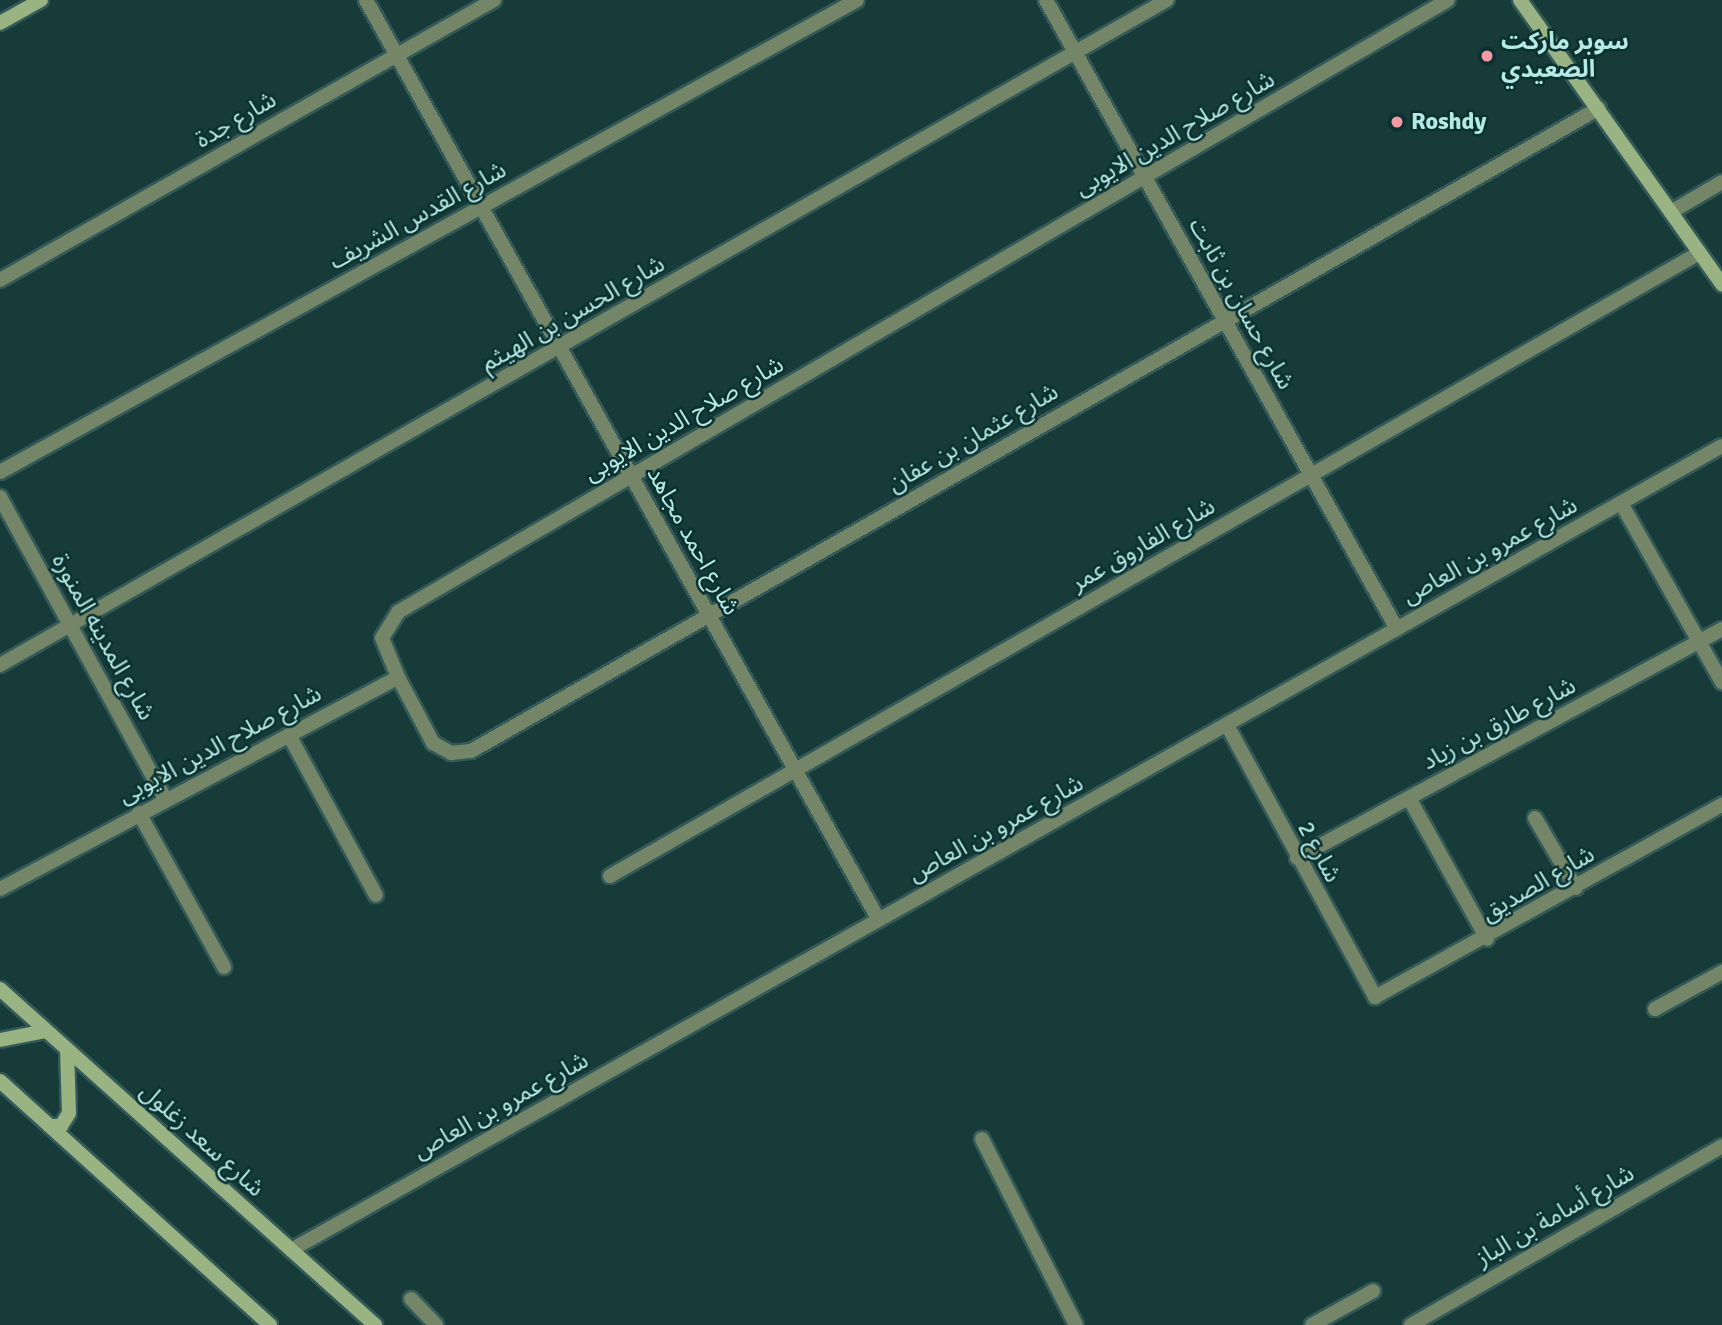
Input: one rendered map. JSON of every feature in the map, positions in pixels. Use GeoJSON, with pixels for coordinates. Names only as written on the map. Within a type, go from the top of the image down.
{"type":"FeatureCollection","features":[{"type":"Feature","properties":{"kind":"main road"},"geometry":{"type":"LineString","coordinates":[[0,23],[41,0]]}},
{"type":"Feature","properties":{"kind":"main road"},"geometry":{"type":"LineString","coordinates":[[1520,0],[1722,284]]}},
{"type":"Feature","properties":{"kind":"main road","name":"شارع سعد زغلول"},"geometry":{"type":"LineString","coordinates":[[0,989],[375,1325]]}},
{"type":"Feature","properties":{"kind":"main road"},"geometry":{"type":"LineString","coordinates":[[0,1040],[46,1031]]}},
{"type":"Feature","properties":{"kind":"main road"},"geometry":{"type":"LineString","coordinates":[[50,1126],[61,1126],[69,1113],[67,1050]]}},
{"type":"Feature","properties":{"kind":"main road"},"geometry":{"type":"LineString","coordinates":[[0,1081],[270,1325]]}},
{"type":"Feature","properties":{"kind":"street","name":"شارع احمد مجاهد"},"geometry":{"type":"LineString","coordinates":[[366,0],[879,920]]}},
{"type":"Feature","properties":{"kind":"street","name":"شارع جدة"},"geometry":{"type":"LineString","coordinates":[[0,280],[494,0]]}},
{"type":"Feature","properties":{"kind":"street","name":"شارع القدس الشريف"},"geometry":{"type":"LineString","coordinates":[[0,472],[857,0]]}},
{"type":"Feature","properties":{"kind":"street","name":"شارع حسان بن ثابت"},"geometry":{"type":"LineString","coordinates":[[1046,0],[1397,629]]}},
{"type":"Feature","properties":{"kind":"street","name":"شارع الحسن بن الهيثم"},"geometry":{"type":"LineString","coordinates":[[0,665],[71,627],[1167,0]]}},
{"type":"Feature","properties":{"kind":"street","name":"شارع صلاح الدين الايوبى"},"geometry":{"type":"LineString","coordinates":[[0,889],[398,677],[382,638],[391,617],[1448,0]]}},
{"type":"Feature","properties":{"kind":"street","name":"شارع عثمان بن عفان"},"geometry":{"type":"LineString","coordinates":[[398,677],[433,743],[461,754],[709,616],[1599,108]]}},
{"type":"Feature","properties":{"kind":"street"},"geometry":{"type":"LineString","coordinates":[[1671,212],[1722,182]]}},
{"type":"Feature","properties":{"kind":"street","name":"شارع الفاروق عمر"},"geometry":{"type":"LineString","coordinates":[[610,876],[1699,253]]}},
{"type":"Feature","properties":{"kind":"street","name":"شارع عمرو بن العاص"},"geometry":{"type":"LineString","coordinates":[[291,1250],[1722,446]]}},
{"type":"Feature","properties":{"kind":"street","name":"شارع المدينه المنورة"},"geometry":{"type":"LineString","coordinates":[[0,497],[165,799]]}},
{"type":"Feature","properties":{"kind":"street"},"geometry":{"type":"LineString","coordinates":[[1622,503],[1722,682]]}},
{"type":"Feature","properties":{"kind":"street","name":"شارع طارق بن زياد"},"geometry":{"type":"LineString","coordinates":[[1297,858],[1722,629]]}},
{"type":"Feature","properties":{"kind":"street","name":"شارع 2"},"geometry":{"type":"LineString","coordinates":[[1227,725],[1375,997]]}},
{"type":"Feature","properties":{"kind":"street"},"geometry":{"type":"LineString","coordinates":[[289,735],[376,895]]}},
{"type":"Feature","properties":{"kind":"street"},"geometry":{"type":"LineString","coordinates":[[1409,798],[1487,939]]}},
{"type":"Feature","properties":{"kind":"street","name":"شارع الصديق"},"geometry":{"type":"LineString","coordinates":[[1375,997],[1487,939],[1722,805]]}},
{"type":"Feature","properties":{"kind":"street"},"geometry":{"type":"LineString","coordinates":[[139,813],[224,967]]}},
{"type":"Feature","properties":{"kind":"street"},"geometry":{"type":"LineString","coordinates":[[1535,818],[1576,888]]}},
{"type":"Feature","properties":{"kind":"street"},"geometry":{"type":"LineString","coordinates":[[1655,1009],[1722,972]]}},
{"type":"Feature","properties":{"kind":"street"},"geometry":{"type":"LineString","coordinates":[[982,1139],[1076,1325]]}},
{"type":"Feature","properties":{"kind":"street","name":"شارع أسامة بن الباز"},"geometry":{"type":"LineString","coordinates":[[1411,1325],[1722,1146]]}},
{"type":"Feature","properties":{"kind":"street"},"geometry":{"type":"LineString","coordinates":[[1312,1325],[1373,1291]]}},
{"type":"Feature","properties":{"kind":"street"},"geometry":{"type":"LineString","coordinates":[[411,1299],[436,1325]]}},
{"type":"Feature","properties":{"kind":"place","name":"سوبر ماركت الصعيدي"},"geometry":{"type":"Point","coordinates":[1487,56]}},
{"type":"Feature","properties":{"kind":"place","name":"Roshdy"},"geometry":{"type":"Point","coordinates":[1397,122]}}]}
